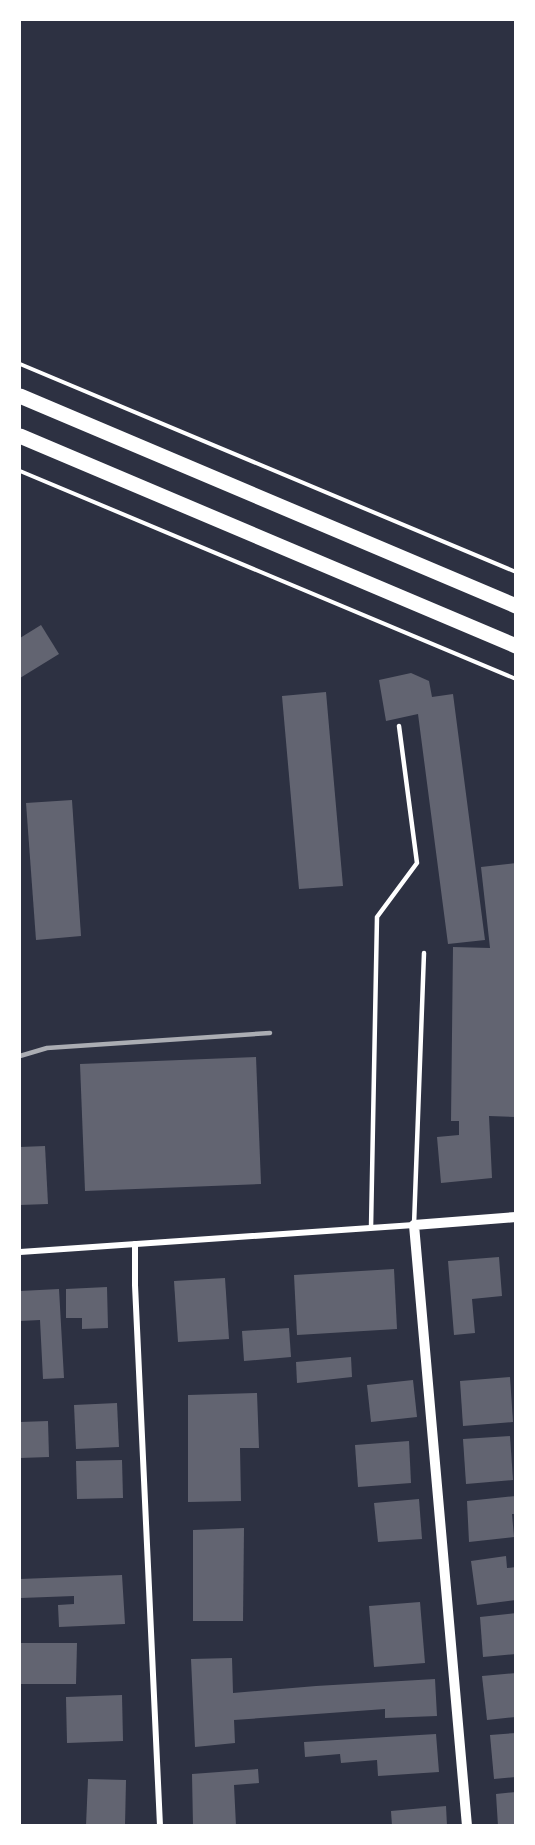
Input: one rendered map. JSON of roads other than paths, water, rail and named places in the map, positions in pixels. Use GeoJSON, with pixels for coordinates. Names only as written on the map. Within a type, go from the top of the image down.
{"type":"FeatureCollection","features":[{"type":"Feature","properties":{"kind":"main road"},"geometry":{"type":"LineString","coordinates":[[20,396],[516,606]]}},
{"type":"Feature","properties":{"kind":"main road"},"geometry":{"type":"LineString","coordinates":[[20,436],[516,646]]}},
{"type":"Feature","properties":{"kind":"street"},"geometry":{"type":"LineString","coordinates":[[20,1252],[516,1217]]}},
{"type":"Feature","properties":{"kind":"street"},"geometry":{"type":"LineString","coordinates":[[414,1225],[467,1826]]}},
{"type":"Feature","properties":{"kind":"street"},"geometry":{"type":"LineString","coordinates":[[135,1244],[135,1296],[160,1826]]}},
{"type":"Feature","properties":{"kind":"lane"},"geometry":{"type":"LineString","coordinates":[[371,1228],[377,917],[417,863],[399,726]]}},
{"type":"Feature","properties":{"kind":"lane"},"geometry":{"type":"LineString","coordinates":[[414,1225],[424,953]]}},
{"type":"Feature","properties":{"kind":"railway"},"geometry":{"type":"LineString","coordinates":[[20,1056],[47,1048],[270,1033]]}}]}
